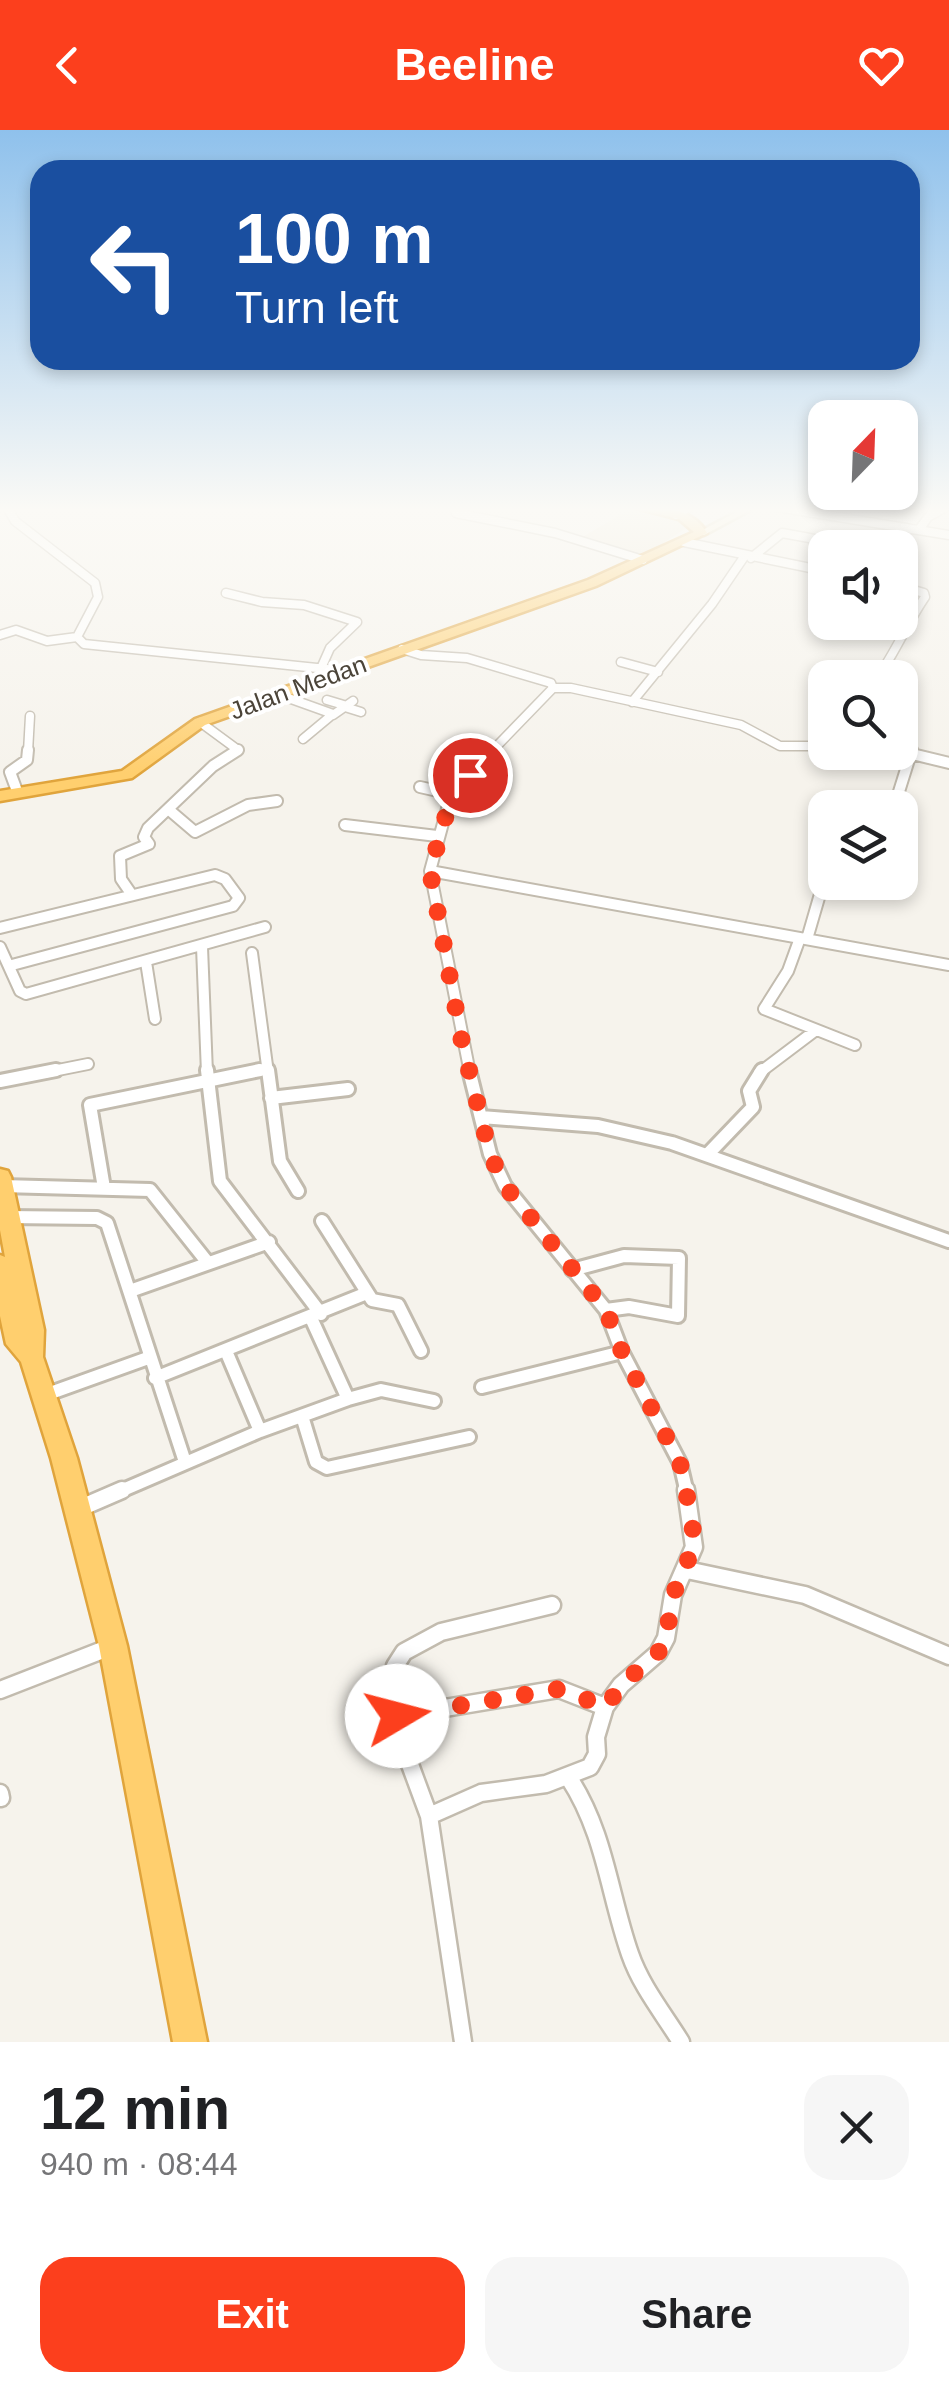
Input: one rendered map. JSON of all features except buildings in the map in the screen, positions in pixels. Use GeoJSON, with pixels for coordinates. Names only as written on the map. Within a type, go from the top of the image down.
{"type":"FeatureCollection","features":[{"type":"Feature","properties":{"kind":"highway","name":"Jalan Medan"},"geometry":{"type":"LineString","coordinates":[[0,796],[127,775],[200,722],[554,596]]}},
{"type":"Feature","properties":{"kind":"highway"},"geometry":{"type":"LineString","coordinates":[[1,1182],[6,1230],[32,1330],[31,1358]]}},
{"type":"Feature","properties":{"kind":"highway"},"geometry":{"type":"LineString","coordinates":[[0,1264],[18,1344],[31,1358],[45,1395],[113,1646],[190,2042]]}},
{"type":"Feature","properties":{"kind":"street"},"geometry":{"type":"LineString","coordinates":[[77,638],[98,596]]}},
{"type":"Feature","properties":{"kind":"street"},"geometry":{"type":"LineString","coordinates":[[239,596],[304,605],[357,622],[330,648],[322,666]]}},
{"type":"Feature","properties":{"kind":"street"},"geometry":{"type":"LineString","coordinates":[[632,702],[718,596]]}},
{"type":"Feature","properties":{"kind":"street"},"geometry":{"type":"LineString","coordinates":[[0,636],[16,630],[48,642],[77,638],[84,644],[116,648],[346,671]]}},
{"type":"Feature","properties":{"kind":"street"},"geometry":{"type":"LineString","coordinates":[[402,649],[421,656],[468,658],[551,683],[554,688]]}},
{"type":"Feature","properties":{"kind":"street"},"geometry":{"type":"LineString","coordinates":[[621,662],[658,672]]}},
{"type":"Feature","properties":{"kind":"street"},"geometry":{"type":"LineString","coordinates":[[429,1816],[481,1793],[569,1778],[586,1770],[595,1760],[596,1736],[606,1707],[621,1685],[662,1646],[670,1628],[675,1588],[687,1570],[694,1534],[680,1463],[622,1352],[606,1310],[505,1186],[490,1154],[462,1042],[430,871],[437,836],[452,804],[452,794],[554,688],[571,688],[740,725],[756,738],[781,748],[808,747]]}},
{"type":"Feature","properties":{"kind":"street"},"geometry":{"type":"LineString","coordinates":[[280,695],[333,715]]}},
{"type":"Feature","properties":{"kind":"street"},"geometry":{"type":"LineString","coordinates":[[327,700],[361,712]]}},
{"type":"Feature","properties":{"kind":"street"},"geometry":{"type":"LineString","coordinates":[[304,739],[348,705]]}},
{"type":"Feature","properties":{"kind":"street"},"geometry":{"type":"LineString","coordinates":[[16,791],[10,772],[26,760],[30,716]]}},
{"type":"Feature","properties":{"kind":"street"},"geometry":{"type":"LineString","coordinates":[[132,895],[121,880],[120,856],[148,844],[146,830],[213,766],[238,750],[200,722]]}},
{"type":"Feature","properties":{"kind":"street"},"geometry":{"type":"LineString","coordinates":[[918,755],[949,763]]}},
{"type":"Feature","properties":{"kind":"street"},"geometry":{"type":"LineString","coordinates":[[420,787],[452,794]]}},
{"type":"Feature","properties":{"kind":"street"},"geometry":{"type":"LineString","coordinates":[[168,809],[188,830],[198,832],[248,806],[276,800]]}},
{"type":"Feature","properties":{"kind":"street"},"geometry":{"type":"LineString","coordinates":[[345,824],[437,836]]}},
{"type":"Feature","properties":{"kind":"street"},"geometry":{"type":"LineString","coordinates":[[430,871],[949,965]]}},
{"type":"Feature","properties":{"kind":"street"},"geometry":{"type":"LineString","coordinates":[[0,928],[216,875],[225,879],[239,902],[153,929],[12,965]]}},
{"type":"Feature","properties":{"kind":"street"},"geometry":{"type":"LineString","coordinates":[[817,900],[788,971],[764,1009],[856,1045]]}},
{"type":"Feature","properties":{"kind":"street"},"geometry":{"type":"LineString","coordinates":[[0,947],[12,965],[20,991],[26,994],[265,927]]}},
{"type":"Feature","properties":{"kind":"street"},"geometry":{"type":"LineString","coordinates":[[202,947],[207,1079],[220,1181],[269,1242],[316,1316],[348,1399]]}},
{"type":"Feature","properties":{"kind":"street"},"geometry":{"type":"LineString","coordinates":[[252,953],[280,1161],[298,1191]]}},
{"type":"Feature","properties":{"kind":"street"},"geometry":{"type":"LineString","coordinates":[[146,962],[155,1019]]}},
{"type":"Feature","properties":{"kind":"street"},"geometry":{"type":"LineString","coordinates":[[708,1154],[752,1107],[750,1089],[755,1080],[776,1058],[816,1030]]}},
{"type":"Feature","properties":{"kind":"street"},"geometry":{"type":"LineString","coordinates":[[0,1080],[88,1064]]}},
{"type":"Feature","properties":{"kind":"street"},"geometry":{"type":"LineString","coordinates":[[104,1188],[90,1105],[266,1069]]}},
{"type":"Feature","properties":{"kind":"street"},"geometry":{"type":"LineString","coordinates":[[272,1098],[348,1089]]}},
{"type":"Feature","properties":{"kind":"street"},"geometry":{"type":"LineString","coordinates":[[481,1117],[598,1126],[708,1154],[949,1242]]}},
{"type":"Feature","properties":{"kind":"street"},"geometry":{"type":"LineString","coordinates":[[1,1182],[150,1190],[208,1264]]}},
{"type":"Feature","properties":{"kind":"street"},"geometry":{"type":"LineString","coordinates":[[322,1221],[375,1302],[398,1304],[421,1351]]}},
{"type":"Feature","properties":{"kind":"street"},"geometry":{"type":"LineString","coordinates":[[6,1230],[105,1222],[185,1462]]}},
{"type":"Feature","properties":{"kind":"street"},"geometry":{"type":"LineString","coordinates":[[130,1291],[269,1242]]}},
{"type":"Feature","properties":{"kind":"street"},"geometry":{"type":"LineString","coordinates":[[572,1270],[598,1258],[632,1253],[680,1258],[678,1316],[629,1307],[606,1310]]}},
{"type":"Feature","properties":{"kind":"street"},"geometry":{"type":"LineString","coordinates":[[155,1378],[367,1293]]}},
{"type":"Feature","properties":{"kind":"street"},"geometry":{"type":"LineString","coordinates":[[226,1351],[260,1431]]}},
{"type":"Feature","properties":{"kind":"street"},"geometry":{"type":"LineString","coordinates":[[482,1387],[622,1352]]}},
{"type":"Feature","properties":{"kind":"street"},"geometry":{"type":"LineString","coordinates":[[45,1395],[148,1358]]}},
{"type":"Feature","properties":{"kind":"street"},"geometry":{"type":"LineString","coordinates":[[78,1509],[260,1431],[348,1399],[381,1390],[434,1400]]}},
{"type":"Feature","properties":{"kind":"street"},"geometry":{"type":"LineString","coordinates":[[302,1416],[316,1462],[328,1468],[469,1438]]}},
{"type":"Feature","properties":{"kind":"street"},"geometry":{"type":"LineString","coordinates":[[687,1570],[805,1594],[906,1642],[949,1656]]}},
{"type":"Feature","properties":{"kind":"street"},"geometry":{"type":"LineString","coordinates":[[463,2042],[429,1816],[406,1759],[397,1716],[396,1662],[420,1639],[552,1605]]}},
{"type":"Feature","properties":{"kind":"street"},"geometry":{"type":"LineString","coordinates":[[0,1690],[113,1646]]}},
{"type":"Feature","properties":{"kind":"street"},"geometry":{"type":"LineString","coordinates":[[397,1716],[559,1689],[606,1707]]}},
{"type":"Feature","properties":{"kind":"street"},"geometry":{"type":"LineString","coordinates":[[569,1778],[587,1804],[610,1865],[630,1955],[681,2042]]}},
{"type":"Feature","properties":{"kind":"route"},"geometry":{"type":"LineString","coordinates":[[397,1716],[559,1689],[606,1707],[621,1685],[662,1646],[670,1628],[673,1595],[687,1570],[694,1546],[680,1463],[622,1352],[606,1310],[505,1186],[490,1154],[462,1042],[430,871],[452,794],[470,775]]}}]}
